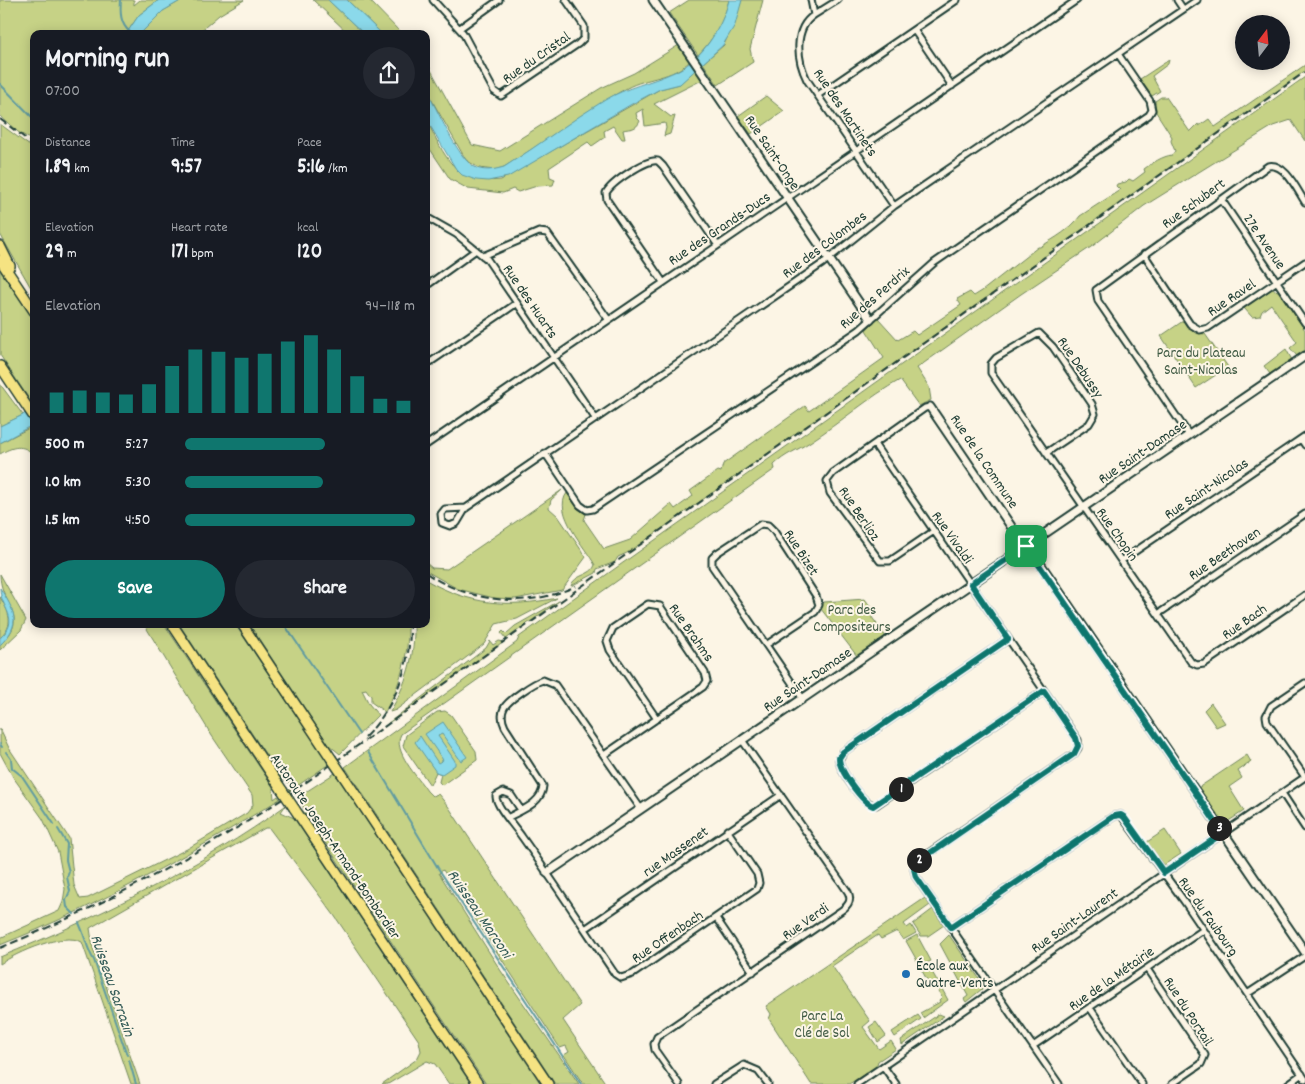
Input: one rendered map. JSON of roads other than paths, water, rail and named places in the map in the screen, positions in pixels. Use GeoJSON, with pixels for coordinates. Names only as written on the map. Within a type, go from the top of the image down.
{"type":"FeatureCollection","features":[{"type":"Feature","properties":{"kind":"highway"},"geometry":{"type":"LineString","coordinates":[[0,246],[24,296]]}},
{"type":"Feature","properties":{"kind":"highway"},"geometry":{"type":"LineString","coordinates":[[0,260],[30,305]]}},
{"type":"Feature","properties":{"kind":"highway"},"geometry":{"type":"LineString","coordinates":[[2,369],[30,411]]}},
{"type":"Feature","properties":{"kind":"highway","name":"Autoroute Joseph-Armand-Bombardier"},"geometry":{"type":"LineString","coordinates":[[175,628],[478,1084]]}},
{"type":"Feature","properties":{"kind":"highway"},"geometry":{"type":"LineString","coordinates":[[245,628],[548,1084]]}},
{"type":"Feature","properties":{"kind":"street"},"geometry":{"type":"LineString","coordinates":[[433,0],[460,28],[499,0]]}},
{"type":"Feature","properties":{"kind":"street","name":"Rue du Cristal"},"geometry":{"type":"LineString","coordinates":[[460,28],[494,91],[499,96],[508,93],[578,44],[585,35],[584,26],[566,0]]}},
{"type":"Feature","properties":{"kind":"street","name":"Rue Saint-Onge"},"geometry":{"type":"LineString","coordinates":[[653,0],[870,319]]}},
{"type":"Feature","properties":{"kind":"street"},"geometry":{"type":"LineString","coordinates":[[811,0],[814,15],[838,0]]}},
{"type":"Feature","properties":{"kind":"street"},"geometry":{"type":"LineString","coordinates":[[818,95],[957,0]]}},
{"type":"Feature","properties":{"kind":"street","name":"Rue des Grands-Ducs"},"geometry":{"type":"LineString","coordinates":[[430,442],[717,244],[1077,0]]}},
{"type":"Feature","properties":{"kind":"street"},"geometry":{"type":"LineString","coordinates":[[1177,0],[1183,9]]}},
{"type":"Feature","properties":{"kind":"street","name":"Rue des Colombes"},"geometry":{"type":"LineString","coordinates":[[466,508],[446,510],[441,514],[441,520],[444,525],[453,526],[466,508],[828,258],[894,206],[1197,0]]}},
{"type":"Feature","properties":{"kind":"street","name":"Rue des Martinets"},"geometry":{"type":"LineString","coordinates":[[814,15],[804,25],[799,51],[803,72],[894,206]]}},
{"type":"Feature","properties":{"kind":"street"},"geometry":{"type":"LineString","coordinates":[[914,30],[952,86]]}},
{"type":"Feature","properties":{"kind":"street","name":"Rue des Perdrix"},"geometry":{"type":"LineString","coordinates":[[545,453],[582,507],[587,510],[597,508],[859,330],[934,263],[1149,115],[1152,110],[1150,101],[1118,54]]}},
{"type":"Feature","properties":{"kind":"street"},"geometry":{"type":"LineString","coordinates":[[663,282],[606,198],[610,188],[649,160],[660,162],[717,244]]}},
{"type":"Feature","properties":{"kind":"street","name":"Rue Schubert"},"geometry":{"type":"LineString","coordinates":[[1189,435],[1097,299],[1096,292],[1101,284],[1266,167],[1275,164],[1282,168],[1305,202]]}},
{"type":"Feature","properties":{"kind":"street","name":"27e Avenue"},"geometry":{"type":"LineString","coordinates":[[1221,199],[1305,323]]}},
{"type":"Feature","properties":{"kind":"street","name":"Rue des Huarts"},"geometry":{"type":"LineString","coordinates":[[430,219],[456,234],[483,256],[595,418]]}},
{"type":"Feature","properties":{"kind":"street"},"geometry":{"type":"LineString","coordinates":[[483,256],[539,232],[547,232],[608,319]]}},
{"type":"Feature","properties":{"kind":"street"},"geometry":{"type":"LineString","coordinates":[[430,283],[476,250]]}},
{"type":"Feature","properties":{"kind":"street","name":"Rue Ravel"},"geometry":{"type":"LineString","coordinates":[[1144,254],[1190,324],[1200,330],[1206,330],[1305,262]]}},
{"type":"Feature","properties":{"kind":"street"},"geometry":{"type":"LineString","coordinates":[[430,362],[517,303]]}},
{"type":"Feature","properties":{"kind":"street","name":"Rue Debussy"},"geometry":{"type":"LineString","coordinates":[[991,364],[996,358],[1039,332],[1046,338],[1092,404],[1096,414],[1093,420],[1046,453]]}},
{"type":"Feature","properties":{"kind":"street","name":"Rue Saint-Damase"},"geometry":{"type":"LineString","coordinates":[[548,873],[1305,356]]}},
{"type":"Feature","properties":{"kind":"street","name":"Rue Chopin"},"geometry":{"type":"LineString","coordinates":[[991,364],[990,370],[993,376],[1189,660],[1197,665]]}},
{"type":"Feature","properties":{"kind":"street","name":"Rue Berlioz"},"geometry":{"type":"LineString","coordinates":[[930,407],[925,408],[874,444],[831,475],[827,481],[830,493],[880,561],[890,561],[934,531]]}},
{"type":"Feature","properties":{"kind":"street","name":"Rue de la Commune"},"geometry":{"type":"LineString","coordinates":[[930,407],[1305,952]]}},
{"type":"Feature","properties":{"kind":"street"},"geometry":{"type":"LineString","coordinates":[[1303,437],[1305,445]]}},
{"type":"Feature","properties":{"kind":"street","name":"Rue Saint-Nicolas"},"geometry":{"type":"LineString","coordinates":[[1121,560],[1303,437]]}},
{"type":"Feature","properties":{"kind":"street","name":"Rue Vivaldi"},"geometry":{"type":"LineString","coordinates":[[874,444],[1078,740],[1076,753],[923,857],[914,869],[916,877],[951,927]]}},
{"type":"Feature","properties":{"kind":"street","name":"Rue Beethoven"},"geometry":{"type":"LineString","coordinates":[[1158,614],[1305,514]]}},
{"type":"Feature","properties":{"kind":"street","name":"Rue Bizet"},"geometry":{"type":"LineString","coordinates":[[766,645],[812,614],[819,605],[816,596],[774,531],[768,525],[761,524],[717,553],[712,563],[766,645],[803,699]]}},
{"type":"Feature","properties":{"kind":"street","name":"Rue Bach"},"geometry":{"type":"LineString","coordinates":[[1197,665],[1207,662],[1305,595]]}},
{"type":"Feature","properties":{"kind":"street","name":"Rue Brahms"},"geometry":{"type":"LineString","coordinates":[[604,756],[703,687],[707,677],[660,606],[648,604],[613,628],[607,641],[610,650],[657,719]]}},
{"type":"Feature","properties":{"kind":"street"},"geometry":{"type":"LineString","coordinates":[[1008,639],[843,752],[839,760],[842,769],[864,800],[870,805],[876,805],[1044,691]]}},
{"type":"Feature","properties":{"kind":"street"},"geometry":{"type":"LineString","coordinates":[[509,817],[540,796],[543,786],[505,727],[502,715],[508,703],[537,682],[547,680],[556,685],[641,809]]}},
{"type":"Feature","properties":{"kind":"street"},"geometry":{"type":"LineString","coordinates":[[1305,683],[1271,706],[1266,716],[1267,722],[1305,777]]}},
{"type":"Feature","properties":{"kind":"street","name":"Rue Verdi"},"geometry":{"type":"LineString","coordinates":[[679,1084],[655,1050],[654,1044],[657,1037],[846,908],[850,899],[848,892],[742,740]]}},
{"type":"Feature","properties":{"kind":"street","name":"Rue Saint-Laurent"},"geometry":{"type":"LineString","coordinates":[[857,1084],[1305,777]]}},
{"type":"Feature","properties":{"kind":"street","name":"Rue Offenbach"},"geometry":{"type":"LineString","coordinates":[[521,810],[511,795],[506,792],[496,796],[496,803],[509,817],[548,873],[615,974],[626,978],[754,892],[759,883],[757,874],[727,830]]}},
{"type":"Feature","properties":{"kind":"street"},"geometry":{"type":"LineString","coordinates":[[1282,793],[1305,828]]}},
{"type":"Feature","properties":{"kind":"street","name":"rue Massenet"},"geometry":{"type":"LineString","coordinates":[[585,929],[727,830],[781,795]]}},
{"type":"Feature","properties":{"kind":"street","name":"Rue du Faubourg"},"geometry":{"type":"LineString","coordinates":[[951,927],[1116,815],[1124,817],[1304,1076]]}},
{"type":"Feature","properties":{"kind":"street"},"geometry":{"type":"LineString","coordinates":[[716,918],[752,972]]}},
{"type":"Feature","properties":{"kind":"street"},"geometry":{"type":"LineString","coordinates":[[951,927],[1059,1084]]}},
{"type":"Feature","properties":{"kind":"street","name":"Rue de la Métairie"},"geometry":{"type":"LineString","coordinates":[[1033,1046],[1203,930]]}},
{"type":"Feature","properties":{"kind":"street"},"geometry":{"type":"LineString","coordinates":[[1248,994],[1305,956]]}},
{"type":"Feature","properties":{"kind":"street","name":"Rue du Portail"},"geometry":{"type":"LineString","coordinates":[[1146,969],[1204,1055],[1201,1064],[1172,1084]]}},
{"type":"Feature","properties":{"kind":"street"},"geometry":{"type":"LineString","coordinates":[[1090,1008],[1142,1084]]}},
{"type":"Feature","properties":{"kind":"street"},"geometry":{"type":"LineString","coordinates":[[714,1084],[744,1065],[758,1071],[768,1084]]}},
{"type":"Feature","properties":{"kind":"street"},"geometry":{"type":"LineString","coordinates":[[883,1066],[896,1084]]}},
{"type":"Feature","properties":{"kind":"street"},"geometry":{"type":"LineString","coordinates":[[1288,1084],[1304,1076]]}},
{"type":"Feature","properties":{"kind":"water"},"geometry":{"type":"Polygon","coordinates":[[[159,0],[182,0],[163,11],[144,30],[129,30],[139,15],[159,0]]]}},
{"type":"Feature","properties":{"kind":"water"},"geometry":{"type":"Polygon","coordinates":[[[328,0],[347,0],[378,30],[360,30],[328,0]]]}},
{"type":"Feature","properties":{"kind":"water"},"geometry":{"type":"Polygon","coordinates":[[[729,0],[742,0],[735,25],[723,45],[680,84],[660,89],[630,105],[508,177],[488,181],[476,180],[462,175],[456,169],[430,126],[430,98],[454,143],[467,161],[473,166],[484,170],[504,167],[605,100],[672,73],[692,61],[716,33],[729,0]]]}},
{"type":"Feature","properties":{"kind":"water"},"geometry":{"type":"Polygon","coordinates":[[[30,408],[30,426],[0,443],[0,426],[23,415],[30,408]]]}},
{"type":"Feature","properties":{"kind":"water"},"geometry":{"type":"Polygon","coordinates":[[[0,588],[12,611],[14,624],[0,645],[0,638],[6,631],[10,619],[0,588]]]}},
{"type":"Feature","properties":{"kind":"water"},"geometry":{"type":"Polygon","coordinates":[[[443,722],[467,757],[461,761],[442,734],[438,736],[455,761],[455,765],[442,774],[436,772],[415,742],[420,736],[438,763],[443,760],[425,734],[443,722]]]}},
{"type":"Feature","properties":{"kind":"waterway"},"geometry":{"type":"LineString","coordinates":[[121,0],[122,22],[128,30]]}},
{"type":"Feature","properties":{"kind":"waterway"},"geometry":{"type":"LineString","coordinates":[[0,84],[30,115]]}},
{"type":"Feature","properties":{"kind":"waterway","name":"Ruisseau Marconi"},"geometry":{"type":"LineString","coordinates":[[287,628],[359,734]]}},
{"type":"Feature","properties":{"kind":"waterway","name":"Ruisseau Sarrazin"},"geometry":{"type":"LineString","coordinates":[[6,752],[11,759],[12,768],[22,776],[54,824]]}},
{"type":"Feature","properties":{"kind":"waterway","name":"Ruisseau Marconi"},"geometry":{"type":"LineString","coordinates":[[368,752],[438,868],[581,1084]]}},
{"type":"Feature","properties":{"kind":"waterway","name":"Ruisseau Sarrazin"},"geometry":{"type":"LineString","coordinates":[[58,829],[67,844],[66,860],[69,872],[67,877],[70,891],[66,900],[67,907],[74,914]]}},
{"type":"Feature","properties":{"kind":"waterway","name":"Ruisseau Sarrazin"},"geometry":{"type":"LineString","coordinates":[[79,923],[127,1055]]}},
{"type":"Feature","properties":{"kind":"waterway","name":"Ruisseau Sarrazin"},"geometry":{"type":"LineString","coordinates":[[129,1060],[136,1084]]}},
{"type":"Feature","properties":{"kind":"railway"},"geometry":{"type":"LineString","coordinates":[[0,948],[74,916],[146,880],[216,841],[284,798],[1305,72]]}},
{"type":"Feature","properties":{"kind":"railway"},"geometry":{"type":"LineString","coordinates":[[0,119],[30,142]]}},
{"type":"Feature","properties":{"kind":"railway"},"geometry":{"type":"LineString","coordinates":[[430,575],[462,591],[500,599],[538,598],[576,586]]}},
{"type":"Feature","properties":{"kind":"railway"},"geometry":{"type":"LineString","coordinates":[[365,737],[385,713],[399,685],[408,655],[410,628]]}},
{"type":"Feature","properties":{"kind":"place","name":"École aux Quatre-Vents"},"geometry":{"type":"Point","coordinates":[906,974]}},
{"type":"Feature","properties":{"kind":"park label","name":"Parc du Plateau Saint-Nicolas"},"geometry":{"type":"Point","coordinates":[1201,360]}},
{"type":"Feature","properties":{"kind":"park label","name":"Parc des Compositeurs"},"geometry":{"type":"Point","coordinates":[852,618]}},
{"type":"Feature","properties":{"kind":"park label","name":"Parc La Clé de Sol"},"geometry":{"type":"Point","coordinates":[822,1024]}}]}
